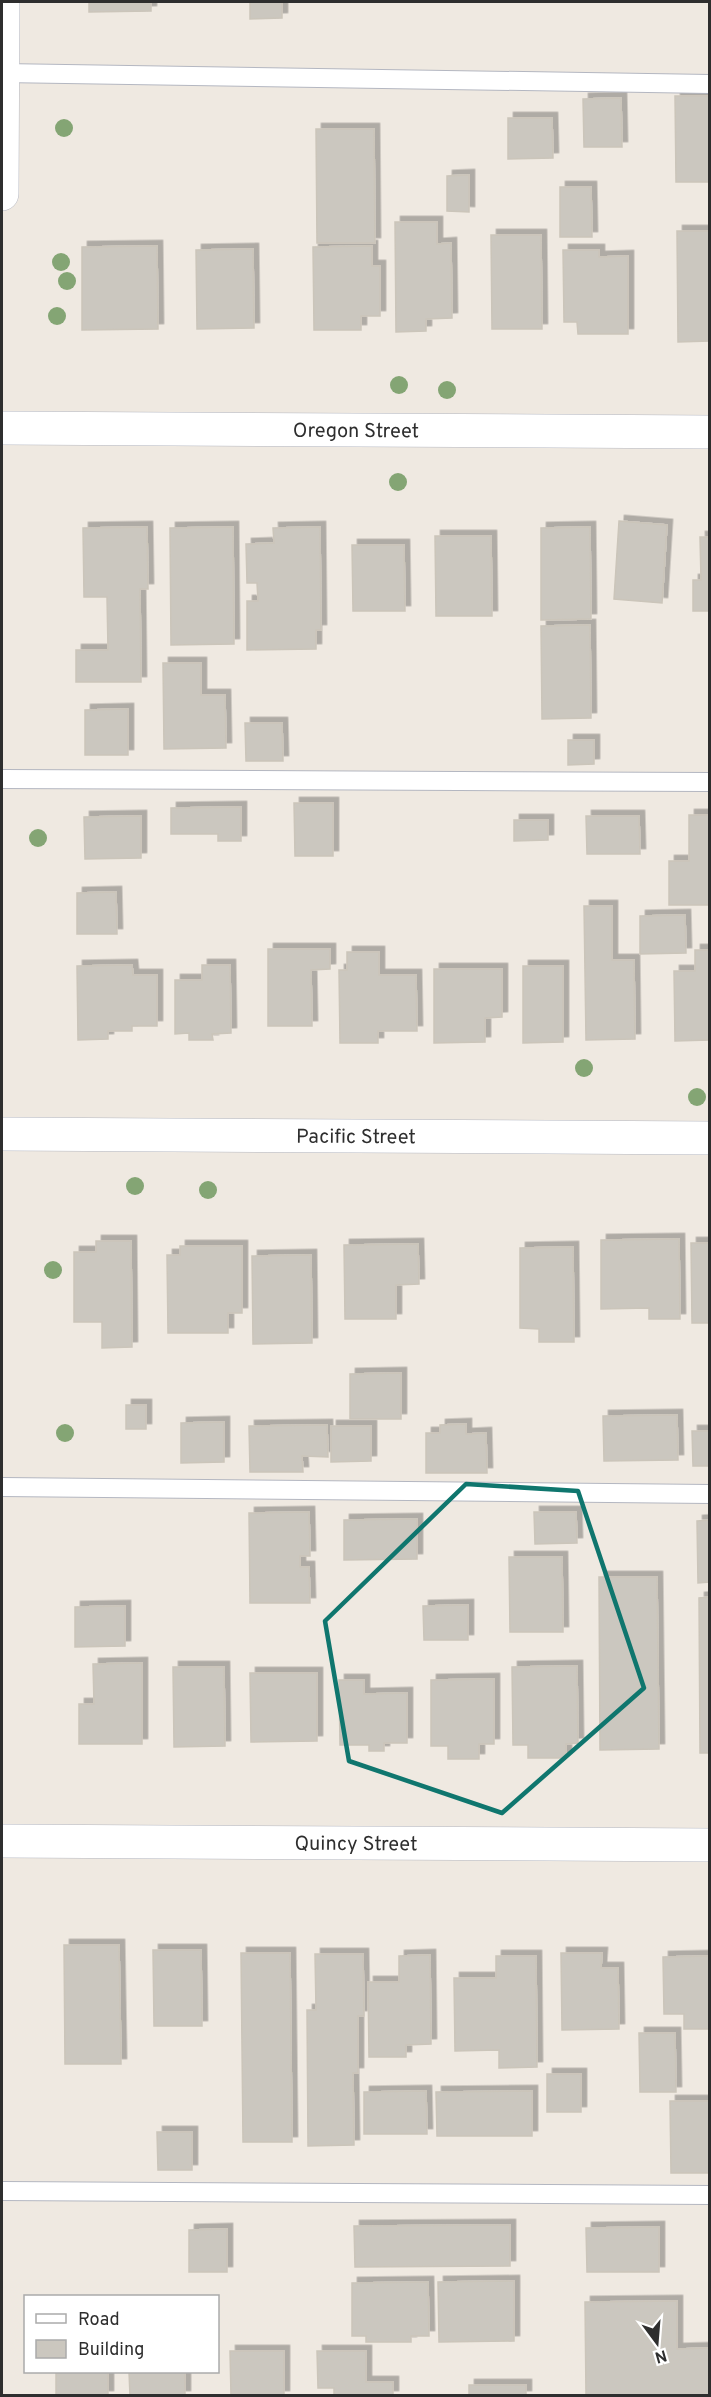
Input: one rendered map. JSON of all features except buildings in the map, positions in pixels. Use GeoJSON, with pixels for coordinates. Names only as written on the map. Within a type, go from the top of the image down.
{"type":"FeatureCollection","features":[{"type":"Feature","properties":{"kind":"street"},"geometry":{"type":"LineString","coordinates":[[2,194],[3,2]]}},
{"type":"Feature","properties":{"kind":"street","name":"Oregon Street"},"geometry":{"type":"LineString","coordinates":[[2,428],[710,432]]}},
{"type":"Feature","properties":{"kind":"street","name":"Pacific Street"},"geometry":{"type":"LineString","coordinates":[[2,1134],[710,1138]]}},
{"type":"Feature","properties":{"kind":"street","name":"Quincy Street"},"geometry":{"type":"LineString","coordinates":[[2,1841],[710,1845]]}},
{"type":"Feature","properties":{"kind":"lane"},"geometry":{"type":"LineString","coordinates":[[2,73],[710,84]]}},
{"type":"Feature","properties":{"kind":"lane"},"geometry":{"type":"LineString","coordinates":[[2,779],[710,782]]}},
{"type":"Feature","properties":{"kind":"lane"},"geometry":{"type":"LineString","coordinates":[[2,1487],[710,1494]]}},
{"type":"Feature","properties":{"kind":"lane"},"geometry":{"type":"LineString","coordinates":[[2,2191],[710,2195]]}},
{"type":"Feature","properties":{"kind":"highlighted area"},"geometry":{"type":"Polygon","coordinates":[[[466,1484],[578,1491],[644,1688],[502,1813],[349,1761],[325,1621],[466,1484]]]}}]}
